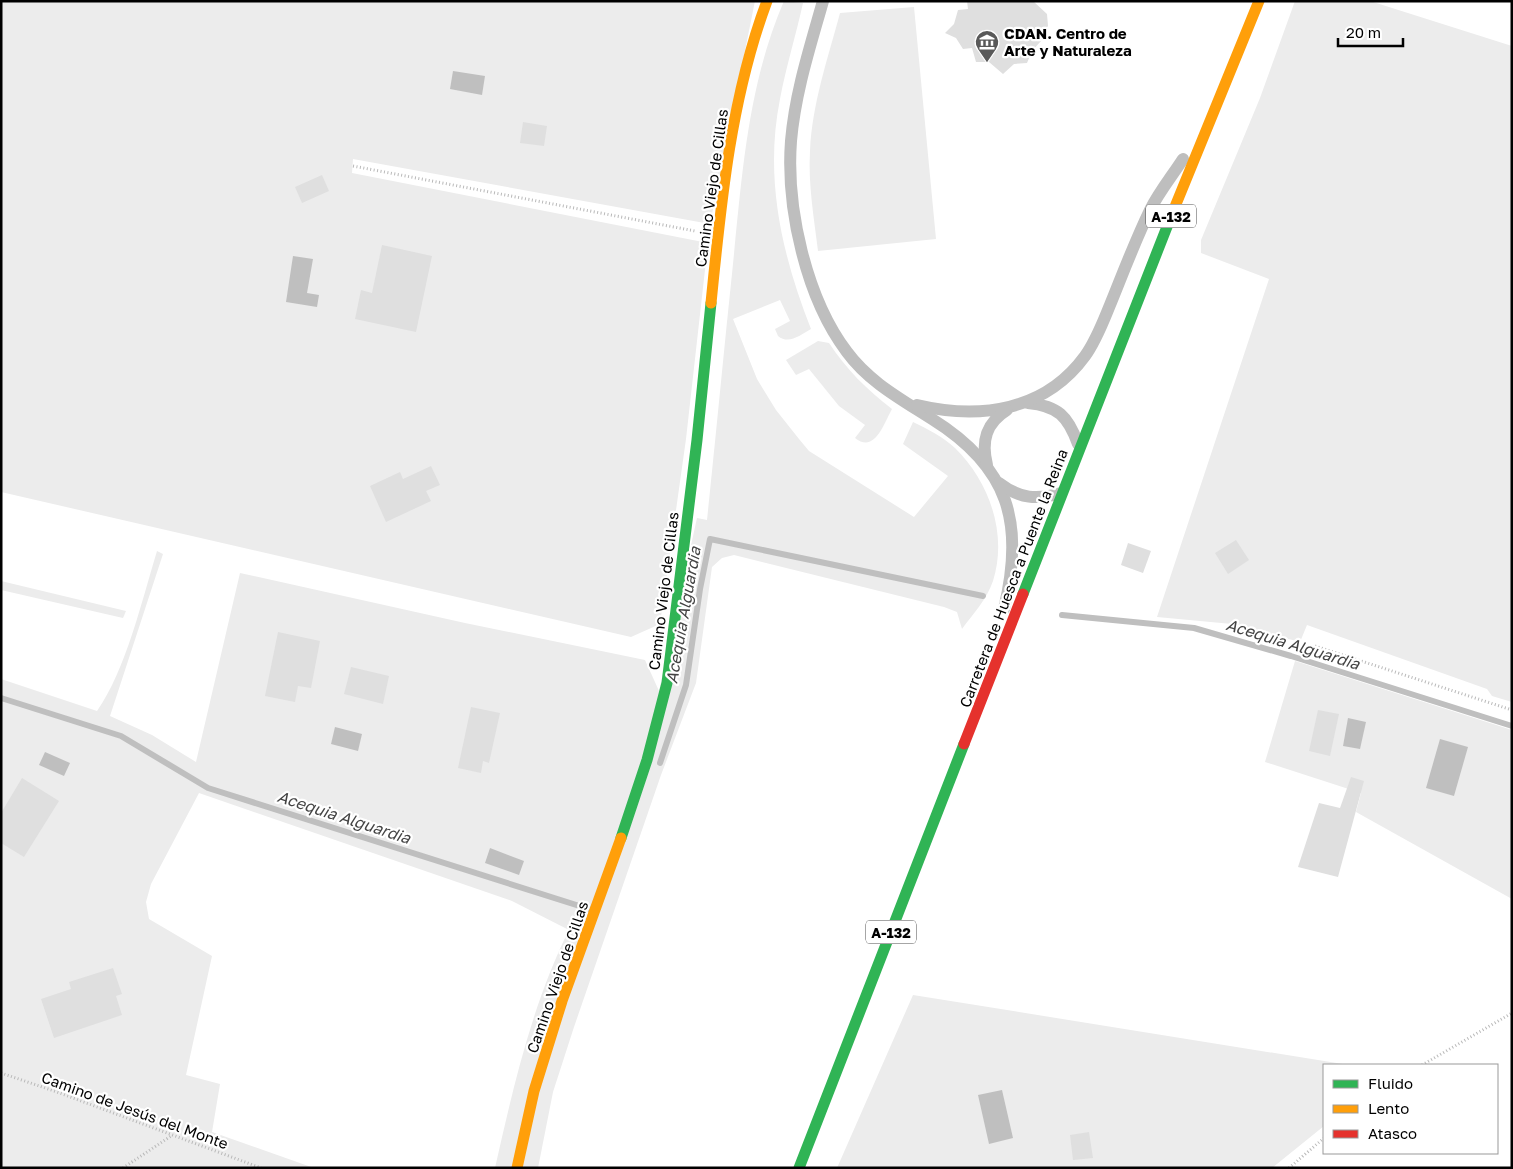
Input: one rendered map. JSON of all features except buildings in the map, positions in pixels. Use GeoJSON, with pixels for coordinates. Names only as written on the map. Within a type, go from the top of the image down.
{"type":"FeatureCollection","features":[{"type":"Feature","properties":{"kind":"main road","name":"Camino Viejo de Cillas"},"geometry":{"type":"LineString","coordinates":[[517,1168],[534,1091],[559,1010],[598,905],[644,769],[667,683],[697,440],[718,235],[742,82],[754,36],[767,1]]}},
{"type":"Feature","properties":{"kind":"main road","name":"Carretera de Huesca a Puente la Reina"},"geometry":{"type":"LineString","coordinates":[[799,1168],[1061,493],[1259,1]]}},
{"type":"Feature","properties":{"kind":"lane"},"geometry":{"type":"LineString","coordinates":[[823,1],[802,76],[791,141],[791,167],[799,238],[813,290],[830,328],[847,353],[866,374],[967,443],[997,482],[1011,518],[1014,541],[1011,583],[983,697]]}},
{"type":"Feature","properties":{"kind":"lane"},"geometry":{"type":"LineString","coordinates":[[907,403],[944,412],[984,411],[1028,403],[1052,387],[1086,356],[1100,330],[1151,208],[1211,117]]}},
{"type":"Feature","properties":{"kind":"lane"},"geometry":{"type":"LineString","coordinates":[[1028,403],[1047,405],[1062,414],[1073,430],[1080,449]]}},
{"type":"Feature","properties":{"kind":"lane"},"geometry":{"type":"LineString","coordinates":[[987,467],[983,449],[986,431],[996,417],[1012,407]]}},
{"type":"Feature","properties":{"kind":"lane"},"geometry":{"type":"LineString","coordinates":[[997,482],[1011,492],[1028,498],[1045,498],[1061,493]]}},
{"type":"Feature","properties":{"kind":"path"},"geometry":{"type":"LineString","coordinates":[[353,166],[718,235]]}},
{"type":"Feature","properties":{"kind":"path"},"geometry":{"type":"LineString","coordinates":[[1315,646],[1512,710]]}},
{"type":"Feature","properties":{"kind":"path"},"geometry":{"type":"LineString","coordinates":[[1424,1064],[1512,1013]]}},
{"type":"Feature","properties":{"kind":"path","name":"Camino de Jesús del Monte"},"geometry":{"type":"LineString","coordinates":[[1,1073],[261,1168]]}},
{"type":"Feature","properties":{"kind":"path"},"geometry":{"type":"LineString","coordinates":[[123,1168],[172,1136]]}},
{"type":"Feature","properties":{"kind":"path"},"geometry":{"type":"LineString","coordinates":[[1289,1168],[1323,1139]]}},
{"type":"Feature","properties":{"kind":"shaded area"},"geometry":{"type":"Polygon","coordinates":[[[1,1],[755,1],[710,224],[353,159],[352,173],[708,243],[686,439],[660,624],[631,637],[1,492],[1,1]]]}},
{"type":"Feature","properties":{"kind":"shaded area"},"geometry":{"type":"Polygon","coordinates":[[[784,1],[803,3],[780,99],[774,158],[775,187],[784,245],[811,329],[799,336],[786,340],[778,336],[775,329],[790,321],[780,300],[733,319],[757,379],[776,410],[809,451],[914,517],[948,476],[903,444],[913,422],[945,440],[967,461],[986,492],[997,527],[997,563],[993,581],[983,600],[962,629],[957,612],[944,607],[734,555],[722,558],[712,567],[696,683],[661,775],[574,1027],[553,1092],[538,1168],[495,1168],[509,1107],[534,1017],[544,987],[569,930],[512,901],[199,793],[151,884],[146,902],[149,919],[212,956],[186,1075],[220,1084],[212,1132],[314,1168],[1,1168],[1,679],[97,711],[125,655],[157,551],[163,554],[110,716],[152,735],[196,762],[240,573],[465,623],[645,660],[659,691],[697,518],[707,520],[748,130],[762,65],[784,1]]]}},
{"type":"Feature","properties":{"kind":"shaded area"},"geometry":{"type":"Polygon","coordinates":[[[1295,1],[1370,1],[1512,46],[1512,702],[1492,696],[1487,689],[1307,625],[1300,642],[1232,624],[1157,617],[1269,279],[1201,253],[1201,240],[1260,98],[1295,1]]]}},
{"type":"Feature","properties":{"kind":"shaded area"},"geometry":{"type":"Polygon","coordinates":[[[914,7],[936,239],[818,251],[810,176],[811,133],[821,81],[840,13],[914,7]]]}},
{"type":"Feature","properties":{"kind":"shaded area"},"geometry":{"type":"Polygon","coordinates":[[[453,71],[485,76],[482,95],[450,89],[453,71]]]}},
{"type":"Feature","properties":{"kind":"shaded area"},"geometry":{"type":"Polygon","coordinates":[[[293,256],[313,259],[307,293],[319,295],[317,307],[286,302],[293,256]]]}},
{"type":"Feature","properties":{"kind":"shaded area"},"geometry":{"type":"Polygon","coordinates":[[[818,341],[829,343],[842,362],[858,379],[892,409],[882,429],[873,440],[862,442],[855,438],[865,425],[839,406],[809,369],[796,375],[786,360],[818,341]]]}},
{"type":"Feature","properties":{"kind":"shaded area"},"geometry":{"type":"Polygon","coordinates":[[[1,581],[126,611],[123,618],[1,590],[1,581]]]}},
{"type":"Feature","properties":{"kind":"shaded area"},"geometry":{"type":"Polygon","coordinates":[[[1295,661],[1512,730],[1512,899],[1356,812],[1361,793],[1265,762],[1295,661]]]}},
{"type":"Feature","properties":{"kind":"shaded area"},"geometry":{"type":"Polygon","coordinates":[[[1348,718],[1366,722],[1360,749],[1343,746],[1348,718]]]}},
{"type":"Feature","properties":{"kind":"shaded area"},"geometry":{"type":"Polygon","coordinates":[[[335,727],[362,734],[358,751],[331,744],[335,727]]]}},
{"type":"Feature","properties":{"kind":"shaded area"},"geometry":{"type":"Polygon","coordinates":[[[1440,739],[1468,747],[1454,796],[1426,788],[1440,739]]]}},
{"type":"Feature","properties":{"kind":"shaded area"},"geometry":{"type":"Polygon","coordinates":[[[45,752],[70,763],[64,776],[39,765],[45,752]]]}},
{"type":"Feature","properties":{"kind":"shaded area"},"geometry":{"type":"Polygon","coordinates":[[[490,848],[524,861],[519,875],[485,863],[490,848]]]}},
{"type":"Feature","properties":{"kind":"shaded area"},"geometry":{"type":"Polygon","coordinates":[[[913,995],[1343,1064],[1323,1064],[1323,1127],[1272,1168],[837,1168],[913,995]]]}},
{"type":"Feature","properties":{"kind":"shaded area"},"geometry":{"type":"Polygon","coordinates":[[[1002,1090],[1013,1138],[989,1144],[978,1095],[1002,1090]]]}},
{"type":"Feature","properties":{"kind":"waterway","name":"Acequia Alguardia"},"geometry":{"type":"LineString","coordinates":[[660,763],[686,685],[700,589],[710,539],[983,596]]}},
{"type":"Feature","properties":{"kind":"waterway","name":"Acequia Alguardia"},"geometry":{"type":"LineString","coordinates":[[1062,615],[1194,628],[1291,656],[1512,726]]}},
{"type":"Feature","properties":{"kind":"waterway","name":"Acequia Alguardia"},"geometry":{"type":"LineString","coordinates":[[1,698],[121,736],[208,788],[589,909]]}},
{"type":"Feature","properties":{"kind":"traffic: fast"},"geometry":{"type":"LineString","coordinates":[[1023,594],[1172,214]]}},
{"type":"Feature","properties":{"kind":"traffic: fast"},"geometry":{"type":"LineString","coordinates":[[621,838],[647,760],[667,683],[697,440],[711,303]]}},
{"type":"Feature","properties":{"kind":"traffic: fast"},"geometry":{"type":"LineString","coordinates":[[799,1168],[964,744]]}},
{"type":"Feature","properties":{"kind":"traffic: slow"},"geometry":{"type":"LineString","coordinates":[[711,303],[724,188],[736,112],[744,74],[767,1]]}},
{"type":"Feature","properties":{"kind":"traffic: slow"},"geometry":{"type":"LineString","coordinates":[[1172,214],[1259,1]]}},
{"type":"Feature","properties":{"kind":"traffic: slow"},"geometry":{"type":"LineString","coordinates":[[517,1168],[534,1091],[562,1001],[621,838]]}},
{"type":"Feature","properties":{"kind":"traffic: jam"},"geometry":{"type":"LineString","coordinates":[[964,744],[1023,594]]}},
{"type":"Feature","properties":{"kind":"place","name":"CDAN. Centro de Arte y Naturaleza"},"geometry":{"type":"Point","coordinates":[987,63]}}]}
